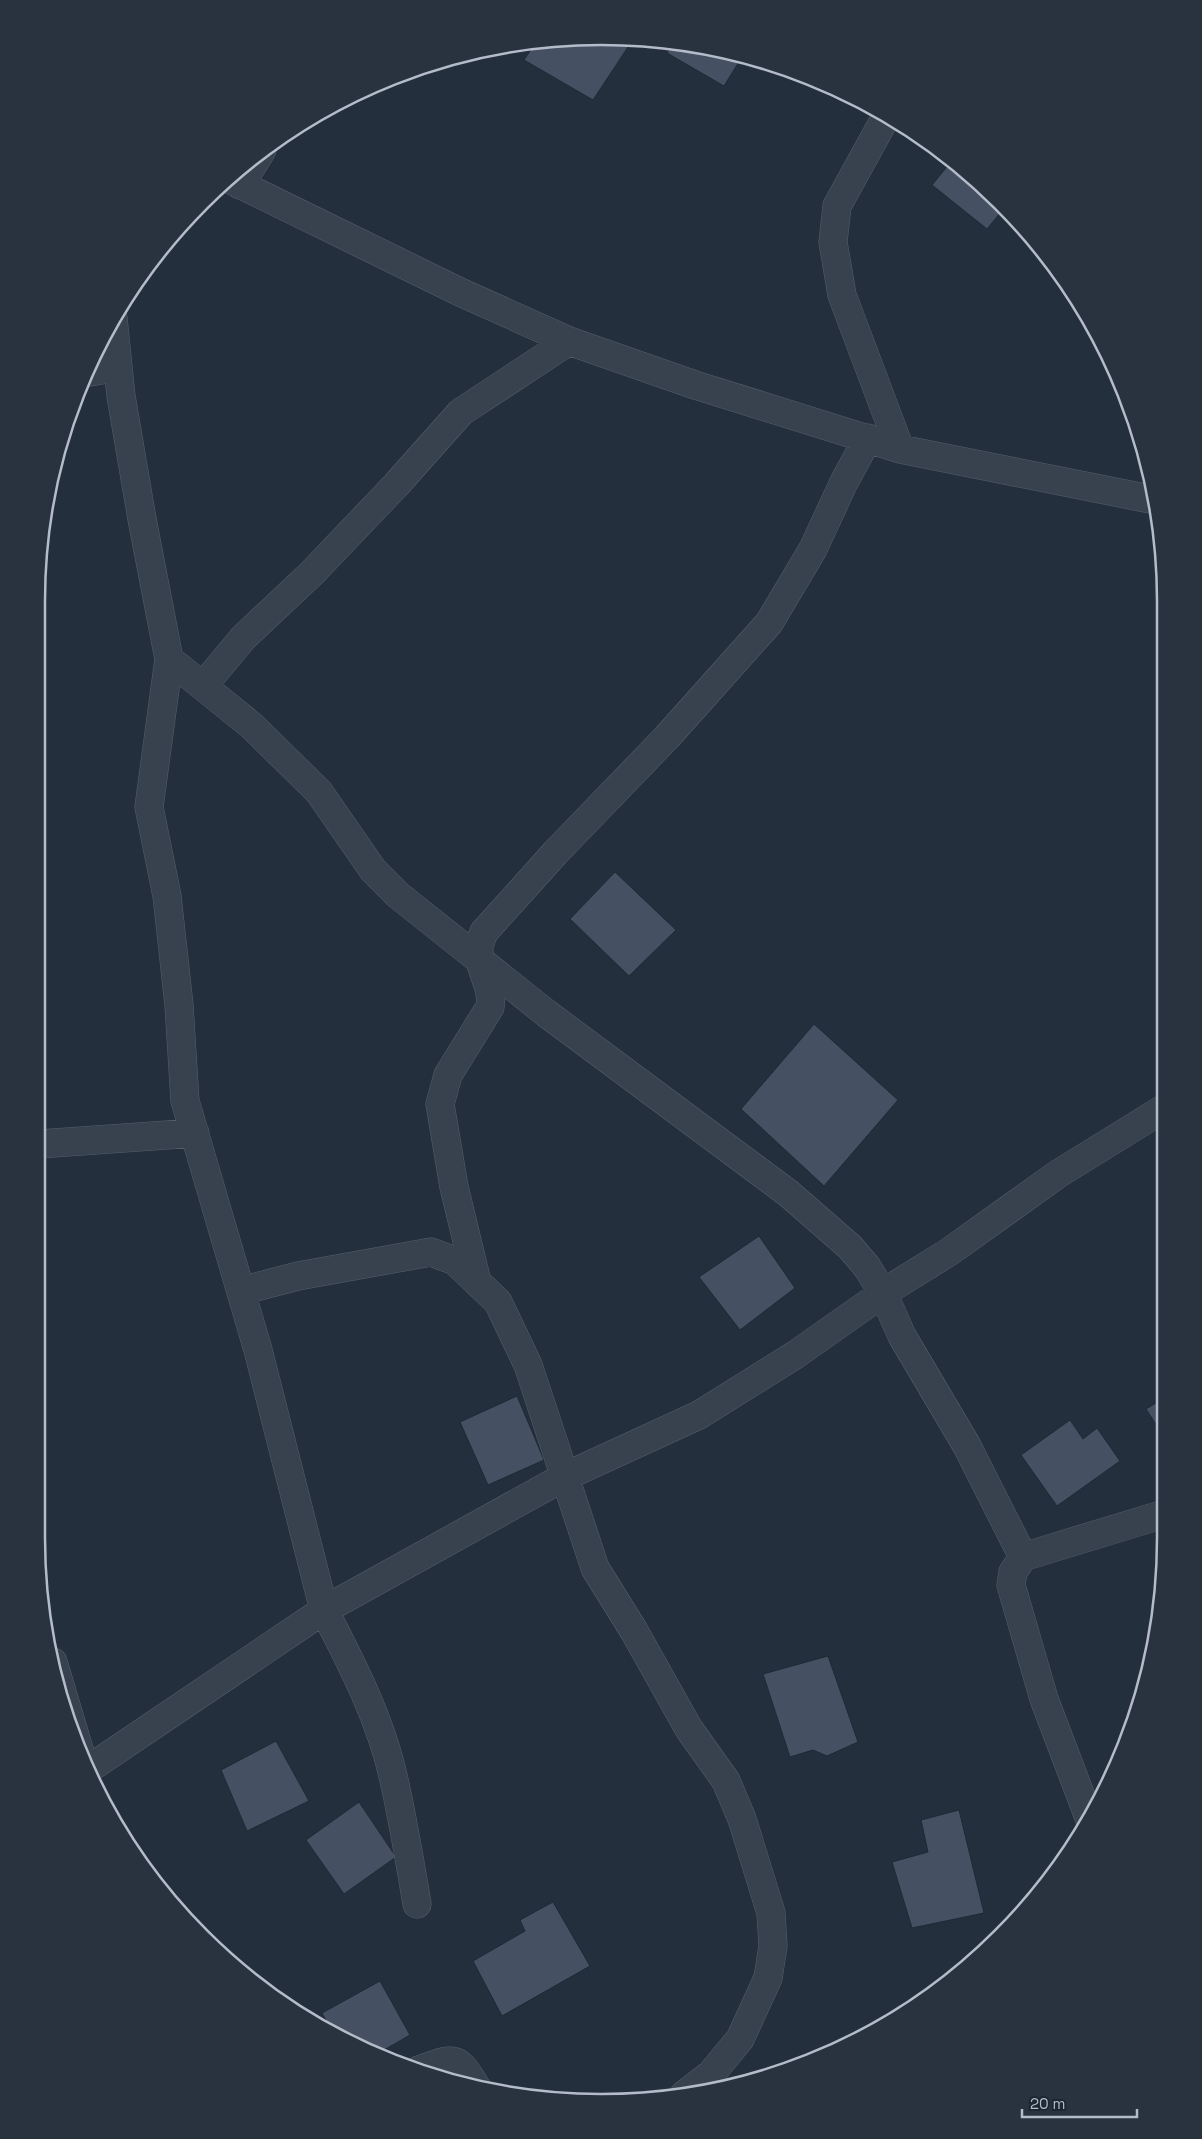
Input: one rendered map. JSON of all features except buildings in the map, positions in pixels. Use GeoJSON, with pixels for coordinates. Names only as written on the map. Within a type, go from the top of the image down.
{"type":"FeatureCollection","features":[{"type":"Feature","properties":{"kind":"street"},"geometry":{"type":"LineString","coordinates":[[883,122],[837,206],[833,242],[842,295],[900,449]]}},
{"type":"Feature","properties":{"kind":"street"},"geometry":{"type":"LineString","coordinates":[[235,182],[460,292],[569,341],[695,385],[900,449],[1147,498]]}},
{"type":"Feature","properties":{"kind":"street"},"geometry":{"type":"LineString","coordinates":[[114,332],[121,396],[169,659],[149,807],[167,896],[179,1005],[185,1101],[258,1350],[324,1610],[374,1716],[394,1778],[417,1904]]}},
{"type":"Feature","properties":{"kind":"street"},"geometry":{"type":"LineString","coordinates":[[203,686],[242,638],[312,574],[396,485],[461,412],[569,341]]}},
{"type":"Feature","properties":{"kind":"street"},"geometry":{"type":"LineString","coordinates":[[95,371],[118,367]]}},
{"type":"Feature","properties":{"kind":"street"},"geometry":{"type":"LineString","coordinates":[[477,1282],[454,1187],[440,1104],[448,1075],[490,1007],[491,996],[479,948],[484,932],[556,852],[673,730],[769,623],[813,549],[844,482],[868,438]]}},
{"type":"Feature","properties":{"kind":"street"},"geometry":{"type":"LineString","coordinates":[[169,659],[252,726],[319,792],[372,870],[398,895],[434,926],[481,960],[546,1013],[788,1193],[850,1247],[867,1267],[883,1293],[902,1336],[967,1446],[1023,1556]]}},
{"type":"Feature","properties":{"kind":"street"},"geometry":{"type":"LineString","coordinates":[[94,1766],[324,1610],[564,1477],[699,1415],[795,1355],[883,1293],[949,1252],[1058,1174],[1157,1113]]}},
{"type":"Feature","properties":{"kind":"street"},"geometry":{"type":"LineString","coordinates":[[45,1144],[194,1133]]}},
{"type":"Feature","properties":{"kind":"street"},"geometry":{"type":"LineString","coordinates":[[241,1291],[298,1276],[431,1252],[455,1261],[498,1302],[528,1365],[595,1568],[634,1631],[689,1729],[726,1781],[742,1819],[772,1912],[773,1946],[768,1978],[740,2039],[711,2074],[697,2085]]}},
{"type":"Feature","properties":{"kind":"street"},"geometry":{"type":"LineString","coordinates":[[1086,1810],[1044,1699],[1011,1585],[1012,1572],[1023,1556],[1157,1516]]}},
{"type":"Feature","properties":{"kind":"street"},"geometry":{"type":"LineString","coordinates":[[430,2066],[450,2060],[464,2066],[472,2078]]}}]}
